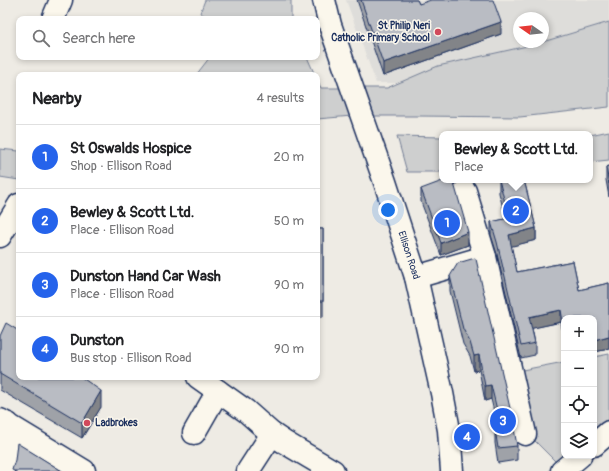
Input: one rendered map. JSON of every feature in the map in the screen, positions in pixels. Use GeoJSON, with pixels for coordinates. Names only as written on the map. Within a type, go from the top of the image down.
{"type":"FeatureCollection","features":[{"type":"Feature","properties":{"kind":"street"},"geometry":{"type":"LineString","coordinates":[[54,16],[61,0]]}},
{"type":"Feature","properties":{"kind":"street","name":"Ellison Road"},"geometry":{"type":"LineString","coordinates":[[324,0],[330,25],[385,182],[416,277],[449,430],[452,471]]}},
{"type":"Feature","properties":{"kind":"street"},"geometry":{"type":"LineString","coordinates":[[465,191],[485,257],[525,434]]}},
{"type":"Feature","properties":{"kind":"street"},"geometry":{"type":"LineString","coordinates":[[0,236],[16,210]]}},
{"type":"Feature","properties":{"kind":"street"},"geometry":{"type":"LineString","coordinates":[[416,277],[485,257]]}},
{"type":"Feature","properties":{"kind":"street"},"geometry":{"type":"LineString","coordinates":[[202,380],[246,411],[272,434],[333,471]]}},
{"type":"Feature","properties":{"kind":"street"},"geometry":{"type":"LineString","coordinates":[[194,433],[218,391]]}},
{"type":"Feature","properties":{"kind":"street"},"geometry":{"type":"LineString","coordinates":[[4,422],[4,471]]}},
{"type":"Feature","properties":{"kind":"street"},"geometry":{"type":"LineString","coordinates":[[4,422],[84,471]]}},
{"type":"Feature","properties":{"kind":"street"},"geometry":{"type":"LineString","coordinates":[[597,442],[609,432]]}},
{"type":"Feature","properties":{"kind":"street"},"geometry":{"type":"LineString","coordinates":[[248,471],[272,434]]}},
{"type":"Feature","properties":{"kind":"street"},"geometry":{"type":"LineString","coordinates":[[562,471],[576,459]]}},
{"type":"Feature","properties":{"kind":"shaded area"},"geometry":{"type":"Polygon","coordinates":[[[205,0],[291,0],[291,16],[205,16],[200,13],[205,0]]]}},
{"type":"Feature","properties":{"kind":"shaded area","name":"St Philip Neri Catholic Primary School"},"geometry":{"type":"Polygon","coordinates":[[[346,0],[609,0],[609,22],[549,40],[549,12],[513,12],[513,48],[523,48],[406,83],[376,83],[346,0]]]}},
{"type":"Feature","properties":{"kind":"shaded area"},"geometry":{"type":"Polygon","coordinates":[[[609,22],[609,107],[520,117],[352,116],[320,119],[320,86],[321,88],[387,88],[438,66],[518,48],[549,48],[549,40],[609,22]]]}},
{"type":"Feature","properties":{"kind":"shaded area"},"geometry":{"type":"Polygon","coordinates":[[[208,60],[308,60],[314,72],[198,72],[208,60]]]}},
{"type":"Feature","properties":{"kind":"shaded area"},"geometry":{"type":"Polygon","coordinates":[[[609,131],[609,160],[593,162],[593,134],[609,131]]]}},
{"type":"Feature","properties":{"kind":"shaded area"},"geometry":{"type":"Polygon","coordinates":[[[397,136],[439,137],[439,172],[407,172],[397,136]]]}},
{"type":"Feature","properties":{"kind":"shaded area"},"geometry":{"type":"Polygon","coordinates":[[[0,149],[16,151],[16,180],[0,177],[0,149]]]}},
{"type":"Feature","properties":{"kind":"shaded area"},"geometry":{"type":"Polygon","coordinates":[[[609,354],[609,420],[597,430],[597,387],[597,356],[609,354]]]}},
{"type":"Feature","properties":{"kind":"shaded area"},"geometry":{"type":"Polygon","coordinates":[[[561,363],[561,459],[557,463],[533,439],[517,371],[561,363]]]}},
{"type":"Feature","properties":{"kind":"building"},"geometry":{"type":"Polygon","coordinates":[[[361,0],[417,0],[419,4],[431,0],[493,0],[501,22],[383,63],[361,0]]]}},
{"type":"Feature","properties":{"kind":"building"},"geometry":{"type":"Polygon","coordinates":[[[609,166],[609,184],[606,167],[609,166]]]}},
{"type":"Feature","properties":{"kind":"building"},"geometry":{"type":"Polygon","coordinates":[[[439,182],[454,183],[468,232],[441,243],[421,189],[439,182]]]}},
{"type":"Feature","properties":{"kind":"building"},"geometry":{"type":"Polygon","coordinates":[[[500,183],[525,183],[536,228],[509,235],[517,272],[573,261],[579,290],[609,283],[609,336],[597,339],[597,315],[562,315],[561,310],[529,317],[535,343],[521,346],[491,222],[509,218],[500,183]]]}},
{"type":"Feature","properties":{"kind":"building"},"geometry":{"type":"Polygon","coordinates":[[[320,229],[323,229],[323,301],[320,301],[320,229]]]}},
{"type":"Feature","properties":{"kind":"building"},"geometry":{"type":"Polygon","coordinates":[[[475,258],[512,417],[517,446],[498,448],[495,429],[501,427],[491,385],[485,386],[479,355],[474,356],[470,342],[463,329],[450,276],[458,263],[475,258]]]}},
{"type":"Feature","properties":{"kind":"building"},"geometry":{"type":"Polygon","coordinates":[[[6,323],[16,329],[16,380],[85,380],[101,391],[82,423],[0,374],[0,336],[6,323]]]}},
{"type":"Feature","properties":{"kind":"building"},"geometry":{"type":"Polygon","coordinates":[[[17,443],[62,471],[12,470],[17,443]]]}},
{"type":"Feature","properties":{"kind":"place","name":"St Philip Neri Catholic Primary School"},"geometry":{"type":"Point","coordinates":[438,32]}},
{"type":"Feature","properties":{"kind":"place","name":"Bewley & Scott Ltd."},"geometry":{"type":"Point","coordinates":[516,211]}},
{"type":"Feature","properties":{"kind":"place","name":"St Oswalds Hospice"},"geometry":{"type":"Point","coordinates":[447,223]}},
{"type":"Feature","properties":{"kind":"place","name":"Dunston Hand Car Wash"},"geometry":{"type":"Point","coordinates":[503,421]}},
{"type":"Feature","properties":{"kind":"place","name":"Ladbrokes"},"geometry":{"type":"Point","coordinates":[87,423]}},
{"type":"Feature","properties":{"kind":"place","name":"Dunston"},"geometry":{"type":"Point","coordinates":[467,437]}}]}
